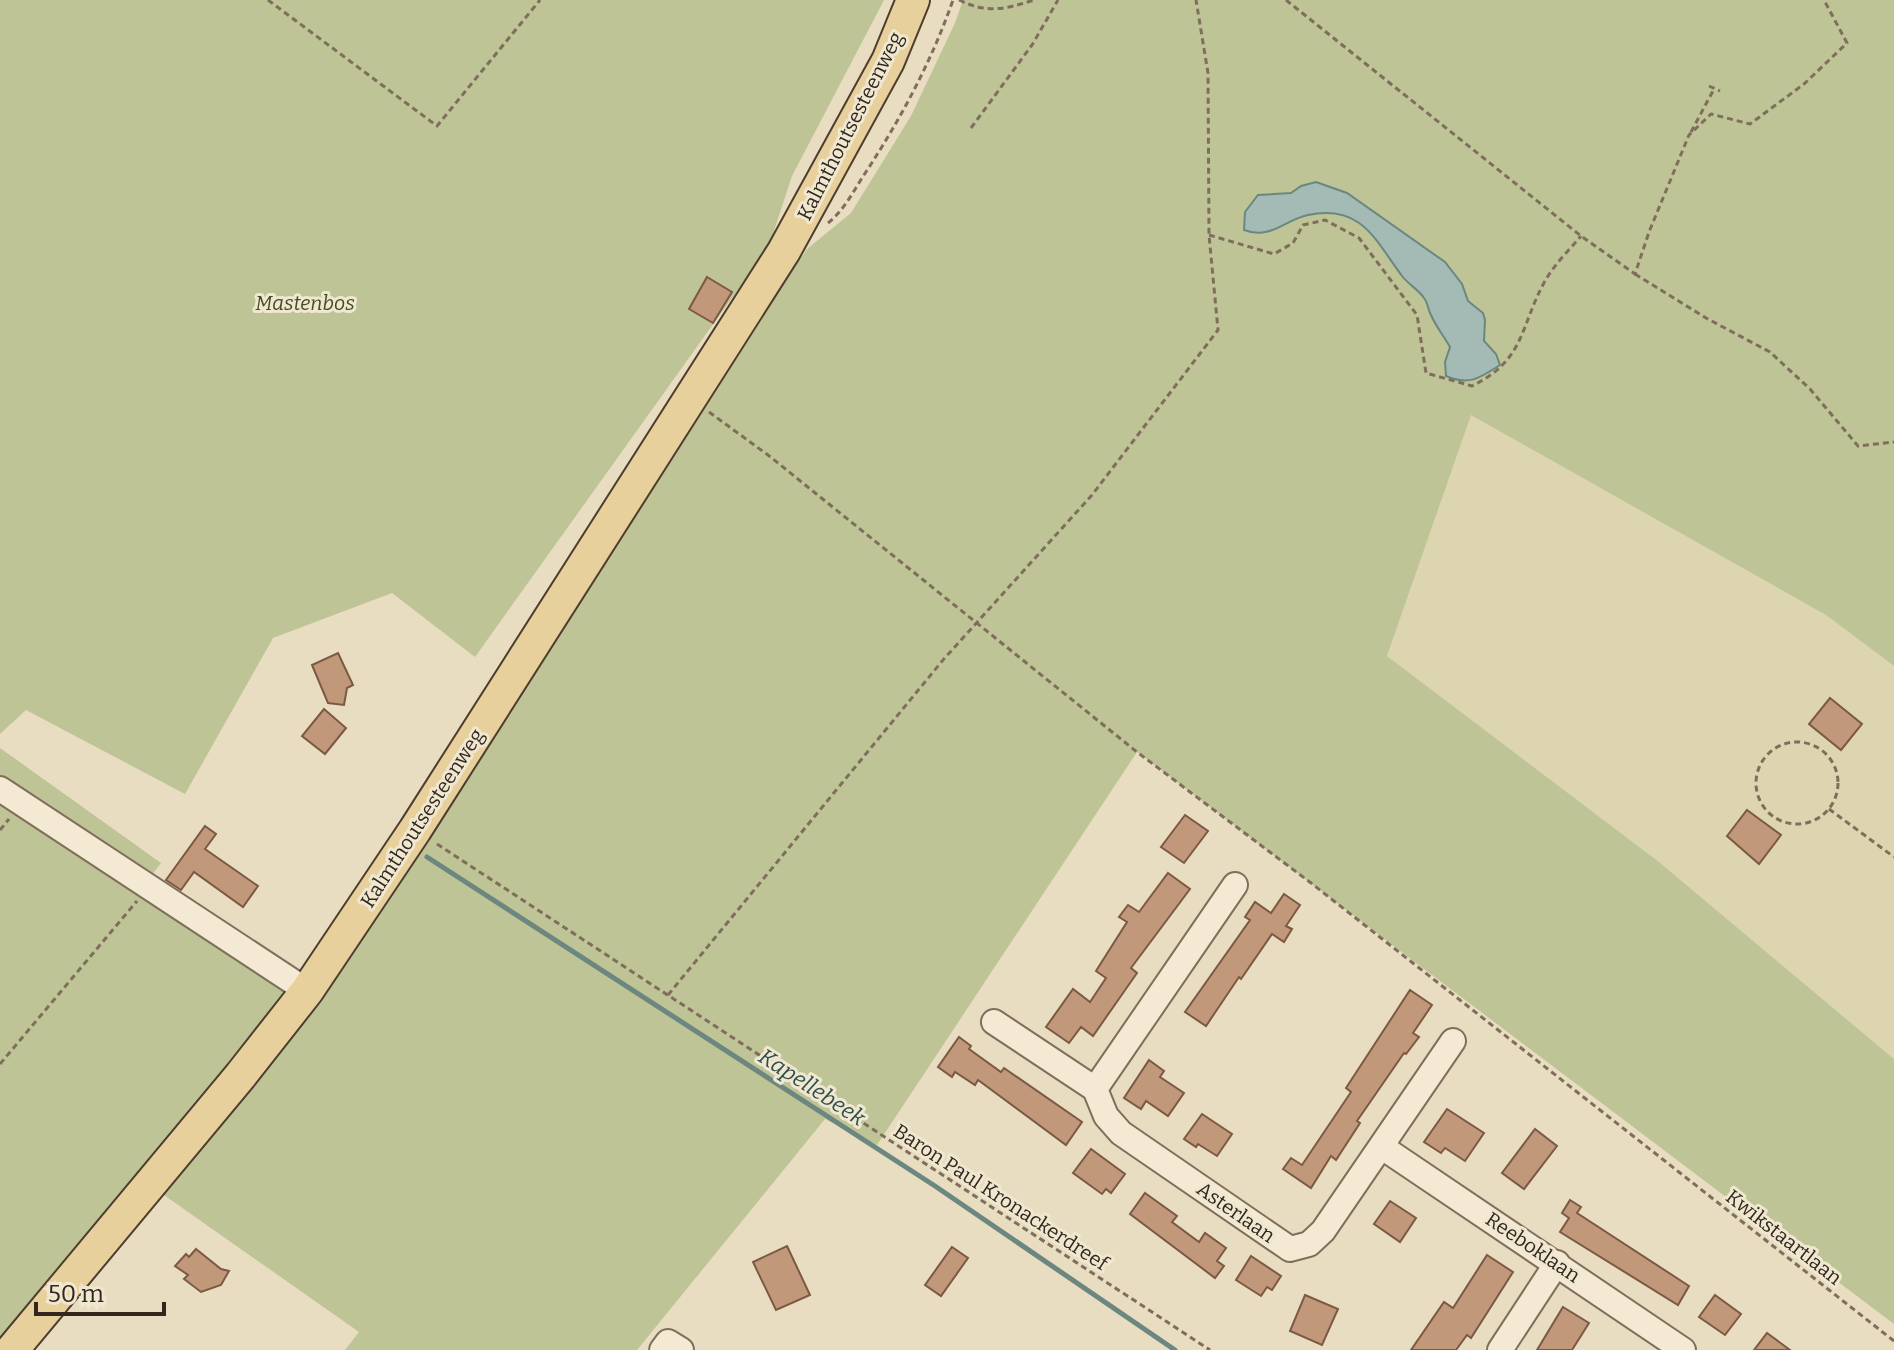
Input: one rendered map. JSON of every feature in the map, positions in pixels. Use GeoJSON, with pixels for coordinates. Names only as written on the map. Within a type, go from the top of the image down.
{"type":"FeatureCollection","features":[{"type":"Feature","properties":{"kind":"main road","name":"Kalmthoutsesteenweg"},"geometry":{"type":"LineString","coordinates":[[12,1350],[307,991],[415,830],[784,251],[888,61],[913,0]]}},
{"type":"Feature","properties":{"kind":"main road","name":"Kalmthoutsesteenweg"},"geometry":{"type":"LineString","coordinates":[[784,251],[832,193],[871,131],[904,71],[934,0]]}},
{"type":"Feature","properties":{"kind":"street"},"geometry":{"type":"LineString","coordinates":[[0,789],[307,991]]}},
{"type":"Feature","properties":{"kind":"street"},"geometry":{"type":"LineString","coordinates":[[1095,1089],[1235,885]]}},
{"type":"Feature","properties":{"kind":"street","name":"Asterlaan"},"geometry":{"type":"LineString","coordinates":[[994,1022],[1095,1089],[1106,1116],[1121,1133],[1290,1249],[1309,1244],[1323,1231],[1453,1041]]}},
{"type":"Feature","properties":{"kind":"street","name":"Reeboklaan"},"geometry":{"type":"LineString","coordinates":[[1382,1147],[1683,1350]]}},
{"type":"Feature","properties":{"kind":"street"},"geometry":{"type":"LineString","coordinates":[[1500,1350],[1557,1263]]}},
{"type":"Feature","properties":{"kind":"street"},"geometry":{"type":"LineString","coordinates":[[662,1350],[668,1342],[681,1350]]}},
{"type":"Feature","properties":{"kind":"path"},"geometry":{"type":"LineString","coordinates":[[268,0],[437,126],[540,0]]}},
{"type":"Feature","properties":{"kind":"path"},"geometry":{"type":"LineString","coordinates":[[827,223],[837,216],[846,203],[909,101],[953,0]]}},
{"type":"Feature","properties":{"kind":"path"},"geometry":{"type":"LineString","coordinates":[[959,0],[979,9],[1006,9],[1034,0]]}},
{"type":"Feature","properties":{"kind":"path"},"geometry":{"type":"LineString","coordinates":[[971,128],[1032,45],[1058,0]]}},
{"type":"Feature","properties":{"kind":"path"},"geometry":{"type":"LineString","coordinates":[[668,995],[976,622],[1092,495],[1218,330],[1209,235],[1208,73],[1196,0]]}},
{"type":"Feature","properties":{"kind":"path"},"geometry":{"type":"LineString","coordinates":[[1286,0],[1581,236],[1706,318],[1770,352],[1810,389],[1858,446],[1894,442]]}},
{"type":"Feature","properties":{"kind":"path"},"geometry":{"type":"LineString","coordinates":[[1689,135],[1711,114],[1750,124],[1804,84],[1847,43],[1824,0]]}},
{"type":"Feature","properties":{"kind":"path"},"geometry":{"type":"LineString","coordinates":[[1635,274],[1689,135],[1717,90],[1709,86]]}},
{"type":"Feature","properties":{"kind":"path"},"geometry":{"type":"LineString","coordinates":[[1209,235],[1274,254],[1293,243],[1303,225],[1325,220],[1359,238],[1417,315],[1426,373],[1472,386],[1493,375],[1514,353],[1547,276],[1581,236]]}},
{"type":"Feature","properties":{"kind":"path","name":"Kwikstaartlaan"},"geometry":{"type":"LineString","coordinates":[[689,398],[768,455],[1137,752],[1311,883],[1894,1341]]}},
{"type":"Feature","properties":{"kind":"path"},"geometry":{"type":"LineString","coordinates":[[1791,742],[1818,748],[1829,757],[1836,769],[1838,783],[1836,797],[1829,809],[1807,823],[1781,822],[1770,815],[1756,793],[1759,767],[1766,756],[1777,747],[1791,742]]}},
{"type":"Feature","properties":{"kind":"path"},"geometry":{"type":"LineString","coordinates":[[1829,809],[1894,857]]}},
{"type":"Feature","properties":{"kind":"path","name":"Baron Paul Kronackerdreef"},"geometry":{"type":"LineString","coordinates":[[415,830],[1210,1350]]}},
{"type":"Feature","properties":{"kind":"path"},"geometry":{"type":"LineString","coordinates":[[0,1064],[149,886]]}},
{"type":"Feature","properties":{"kind":"shaded area"},"geometry":{"type":"Polygon","coordinates":[[[1471,414],[1826,615],[1894,666],[1894,1059],[1659,862],[1387,656],[1471,414]]]}},
{"type":"Feature","properties":{"kind":"green space","name":"Mastenbos"},"geometry":{"type":"Polygon","coordinates":[[[0,0],[884,0],[792,176],[769,246],[475,657],[392,593],[273,638],[185,794],[26,710],[0,734],[0,0]]]}},
{"type":"Feature","properties":{"kind":"green space"},"geometry":{"type":"Polygon","coordinates":[[[963,0],[1894,0],[1894,666],[1826,615],[1471,415],[1387,656],[1659,862],[1894,1059],[1894,1324],[1137,752],[877,1145],[825,1119],[637,1350],[345,1350],[359,1332],[154,1188],[435,815],[807,249],[851,213],[911,116],[963,0]]]}},
{"type":"Feature","properties":{"kind":"green space"},"geometry":{"type":"Polygon","coordinates":[[[0,748],[161,863],[140,890],[291,991],[0,1350],[0,748]]]}},
{"type":"Feature","properties":{"kind":"water"},"geometry":{"type":"Polygon","coordinates":[[[1316,182],[1347,193],[1445,262],[1462,284],[1468,301],[1483,313],[1484,341],[1496,354],[1500,365],[1474,379],[1446,376],[1445,362],[1450,347],[1425,300],[1402,276],[1375,238],[1354,220],[1326,213],[1299,217],[1262,233],[1244,230],[1245,212],[1258,195],[1291,193],[1316,182]]]}},
{"type":"Feature","properties":{"kind":"building"},"geometry":{"type":"Polygon","coordinates":[[[707,277],[732,292],[713,323],[689,309],[707,277]]]}},
{"type":"Feature","properties":{"kind":"building"},"geometry":{"type":"Polygon","coordinates":[[[338,653],[353,685],[347,688],[344,705],[328,703],[312,665],[338,653]]]}},
{"type":"Feature","properties":{"kind":"building"},"geometry":{"type":"Polygon","coordinates":[[[1830,698],[1862,724],[1841,750],[1809,724],[1830,698]]]}},
{"type":"Feature","properties":{"kind":"building"},"geometry":{"type":"Polygon","coordinates":[[[324,709],[346,728],[325,754],[302,736],[324,709]]]}},
{"type":"Feature","properties":{"kind":"building"},"geometry":{"type":"Polygon","coordinates":[[[1747,810],[1781,835],[1759,864],[1727,836],[1747,810]]]}},
{"type":"Feature","properties":{"kind":"building"},"geometry":{"type":"Polygon","coordinates":[[[1185,815],[1208,831],[1184,863],[1161,847],[1185,815]]]}},
{"type":"Feature","properties":{"kind":"building"},"geometry":{"type":"Polygon","coordinates":[[[205,826],[216,834],[205,849],[258,886],[243,907],[194,872],[181,890],[166,880],[205,826]]]}},
{"type":"Feature","properties":{"kind":"building"},"geometry":{"type":"Polygon","coordinates":[[[1168,873],[1190,889],[1131,968],[1137,973],[1093,1036],[1081,1027],[1069,1043],[1046,1027],[1073,989],[1090,1002],[1106,978],[1096,971],[1127,922],[1119,917],[1128,905],[1139,912],[1168,873]]]}},
{"type":"Feature","properties":{"kind":"building"},"geometry":{"type":"Polygon","coordinates":[[[1284,894],[1300,905],[1286,926],[1292,929],[1284,942],[1272,934],[1206,1026],[1185,1012],[1250,920],[1245,917],[1255,902],[1271,913],[1284,894]]]}},
{"type":"Feature","properties":{"kind":"building"},"geometry":{"type":"Polygon","coordinates":[[[1410,990],[1432,1005],[1413,1033],[1419,1037],[1404,1053],[1357,1121],[1360,1123],[1336,1160],[1331,1156],[1311,1188],[1283,1169],[1291,1158],[1302,1165],[1351,1092],[1346,1088],[1410,990]]]}},
{"type":"Feature","properties":{"kind":"building"},"geometry":{"type":"Polygon","coordinates":[[[959,1037],[971,1046],[969,1049],[1001,1072],[1004,1068],[1082,1122],[1066,1145],[978,1080],[975,1085],[955,1072],[952,1077],[938,1067],[959,1037]]]}},
{"type":"Feature","properties":{"kind":"building"},"geometry":{"type":"Polygon","coordinates":[[[1149,1060],[1164,1071],[1160,1077],[1184,1093],[1168,1116],[1146,1101],[1141,1109],[1124,1098],[1149,1060]]]}},
{"type":"Feature","properties":{"kind":"building"},"geometry":{"type":"Polygon","coordinates":[[[1447,1109],[1484,1133],[1465,1161],[1445,1148],[1441,1153],[1424,1142],[1447,1109]]]}},
{"type":"Feature","properties":{"kind":"building"},"geometry":{"type":"Polygon","coordinates":[[[1202,1114],[1232,1134],[1217,1156],[1184,1139],[1202,1114]]]}},
{"type":"Feature","properties":{"kind":"building"},"geometry":{"type":"Polygon","coordinates":[[[1535,1129],[1557,1146],[1524,1189],[1502,1173],[1535,1129]]]}},
{"type":"Feature","properties":{"kind":"building"},"geometry":{"type":"Polygon","coordinates":[[[1091,1149],[1125,1174],[1111,1193],[1106,1189],[1102,1194],[1073,1173],[1091,1149]]]}},
{"type":"Feature","properties":{"kind":"building"},"geometry":{"type":"Polygon","coordinates":[[[1145,1193],[1177,1216],[1172,1222],[1199,1242],[1205,1233],[1226,1248],[1217,1261],[1224,1266],[1215,1278],[1130,1214],[1145,1193]]]}},
{"type":"Feature","properties":{"kind":"building"},"geometry":{"type":"Polygon","coordinates":[[[1570,1200],[1581,1207],[1577,1213],[1689,1286],[1678,1305],[1560,1232],[1569,1218],[1562,1213],[1570,1200]]]}},
{"type":"Feature","properties":{"kind":"building"},"geometry":{"type":"Polygon","coordinates":[[[1390,1201],[1416,1218],[1400,1242],[1374,1224],[1390,1201]]]}},
{"type":"Feature","properties":{"kind":"building"},"geometry":{"type":"Polygon","coordinates":[[[787,1246],[810,1295],[776,1310],[753,1262],[787,1246]]]}},
{"type":"Feature","properties":{"kind":"building"},"geometry":{"type":"Polygon","coordinates":[[[952,1247],[968,1258],[941,1296],[925,1285],[952,1247]]]}},
{"type":"Feature","properties":{"kind":"building"},"geometry":{"type":"Polygon","coordinates":[[[196,1249],[221,1269],[229,1271],[221,1285],[201,1292],[184,1279],[188,1275],[175,1266],[186,1254],[189,1257],[196,1249]]]}},
{"type":"Feature","properties":{"kind":"building"},"geometry":{"type":"Polygon","coordinates":[[[1487,1255],[1513,1272],[1471,1338],[1467,1335],[1456,1350],[1411,1350],[1444,1302],[1453,1308],[1487,1255]]]}},
{"type":"Feature","properties":{"kind":"building"},"geometry":{"type":"Polygon","coordinates":[[[1251,1256],[1281,1276],[1272,1290],[1267,1287],[1261,1296],[1236,1280],[1251,1256]]]}},
{"type":"Feature","properties":{"kind":"building"},"geometry":{"type":"Polygon","coordinates":[[[1305,1295],[1338,1309],[1322,1345],[1290,1331],[1305,1295]]]}},
{"type":"Feature","properties":{"kind":"building"},"geometry":{"type":"Polygon","coordinates":[[[1715,1295],[1741,1314],[1725,1335],[1699,1317],[1715,1295]]]}},
{"type":"Feature","properties":{"kind":"building"},"geometry":{"type":"Polygon","coordinates":[[[1563,1307],[1589,1323],[1572,1350],[1537,1350],[1563,1307]]]}},
{"type":"Feature","properties":{"kind":"building"},"geometry":{"type":"Polygon","coordinates":[[[1767,1333],[1790,1350],[1754,1350],[1767,1333]]]}},
{"type":"Feature","properties":{"kind":"waterway","name":"Kapellebeek"},"geometry":{"type":"LineString","coordinates":[[427,857],[935,1186],[1175,1350]]}}]}
